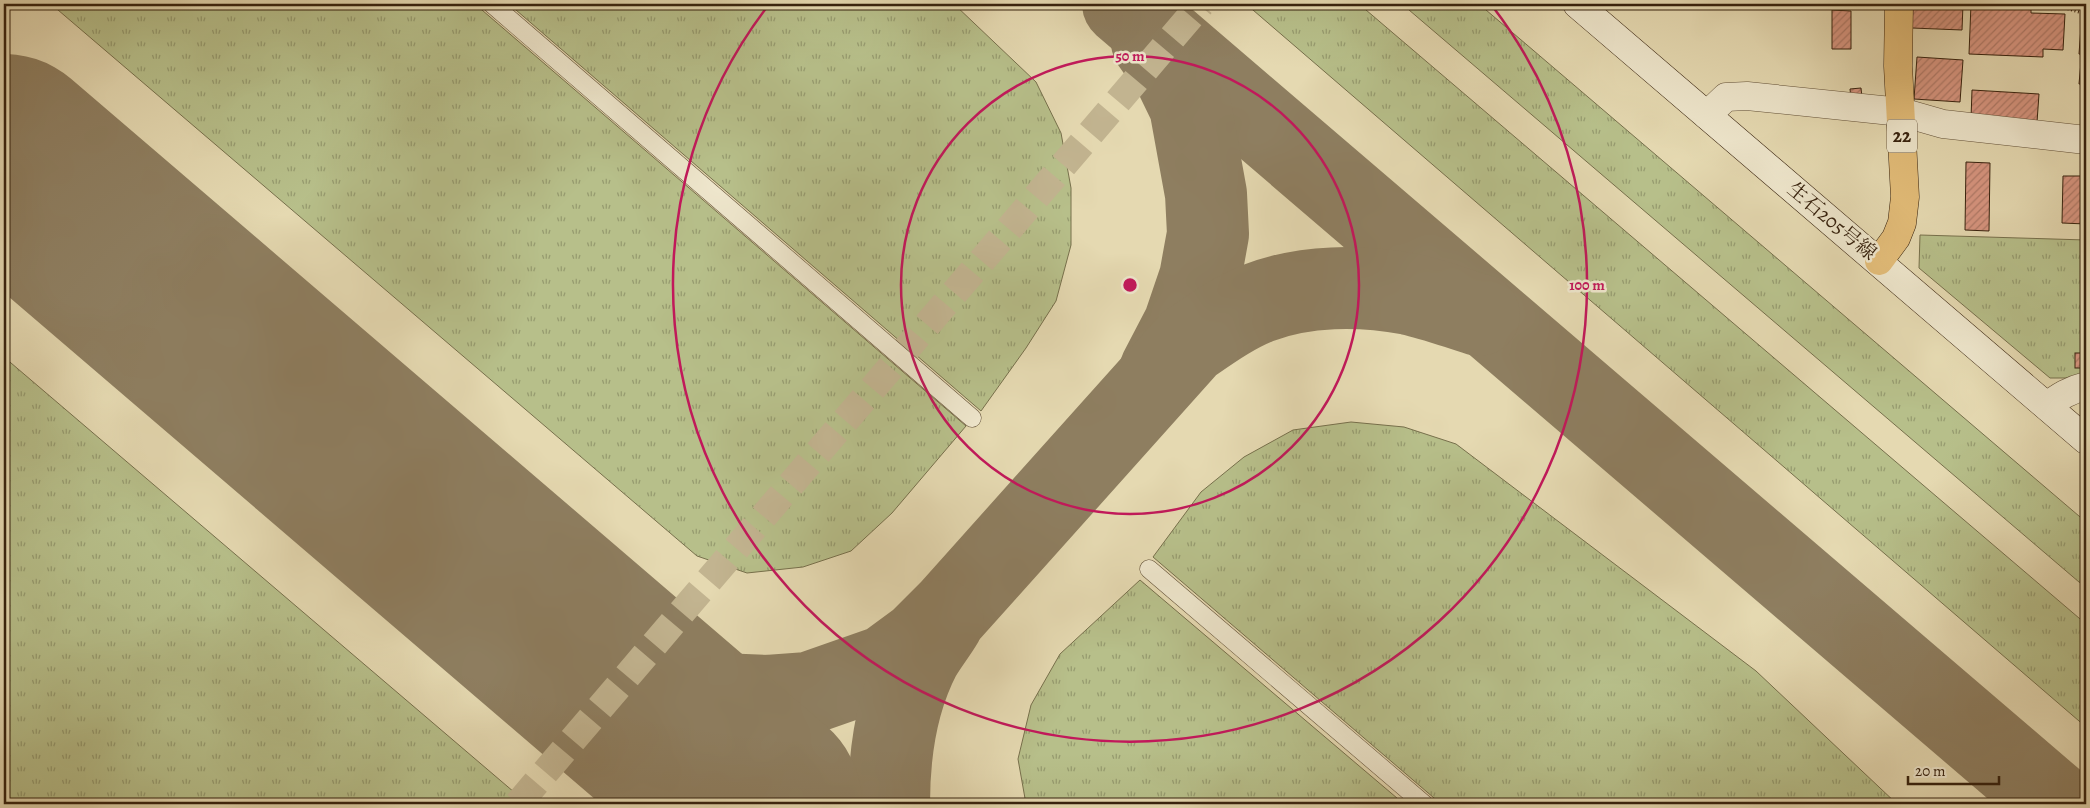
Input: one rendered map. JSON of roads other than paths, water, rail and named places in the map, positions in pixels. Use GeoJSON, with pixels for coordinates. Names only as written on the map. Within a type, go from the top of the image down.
{"type":"FeatureCollection","features":[{"type":"Feature","properties":{"kind":"main road","name":"22"},"geometry":{"type":"LineString","coordinates":[[1879,261],[1896,238],[1902,223],[1905,197],[1898,66],[1899,4]]}},
{"type":"Feature","properties":{"kind":"street","name":"生石205号線"},"geometry":{"type":"LineString","coordinates":[[1577,4],[2086,440]]}},
{"type":"Feature","properties":{"kind":"street"},"geometry":{"type":"LineString","coordinates":[[1707,115],[1726,97],[1747,96],[1901,112],[1943,124],[2086,140]]}},
{"type":"Feature","properties":{"kind":"street"},"geometry":{"type":"LineString","coordinates":[[2047,406],[2071,390],[2086,386]]}},
{"type":"Feature","properties":{"kind":"lane"},"geometry":{"type":"LineString","coordinates":[[492,4],[972,418]]}},
{"type":"Feature","properties":{"kind":"lane"},"geometry":{"type":"LineString","coordinates":[[1149,569],[1424,804]]}},
{"type":"Feature","properties":{"kind":"tunnel"},"geometry":{"type":"LineString","coordinates":[[518,804],[1201,4]]}}]}
